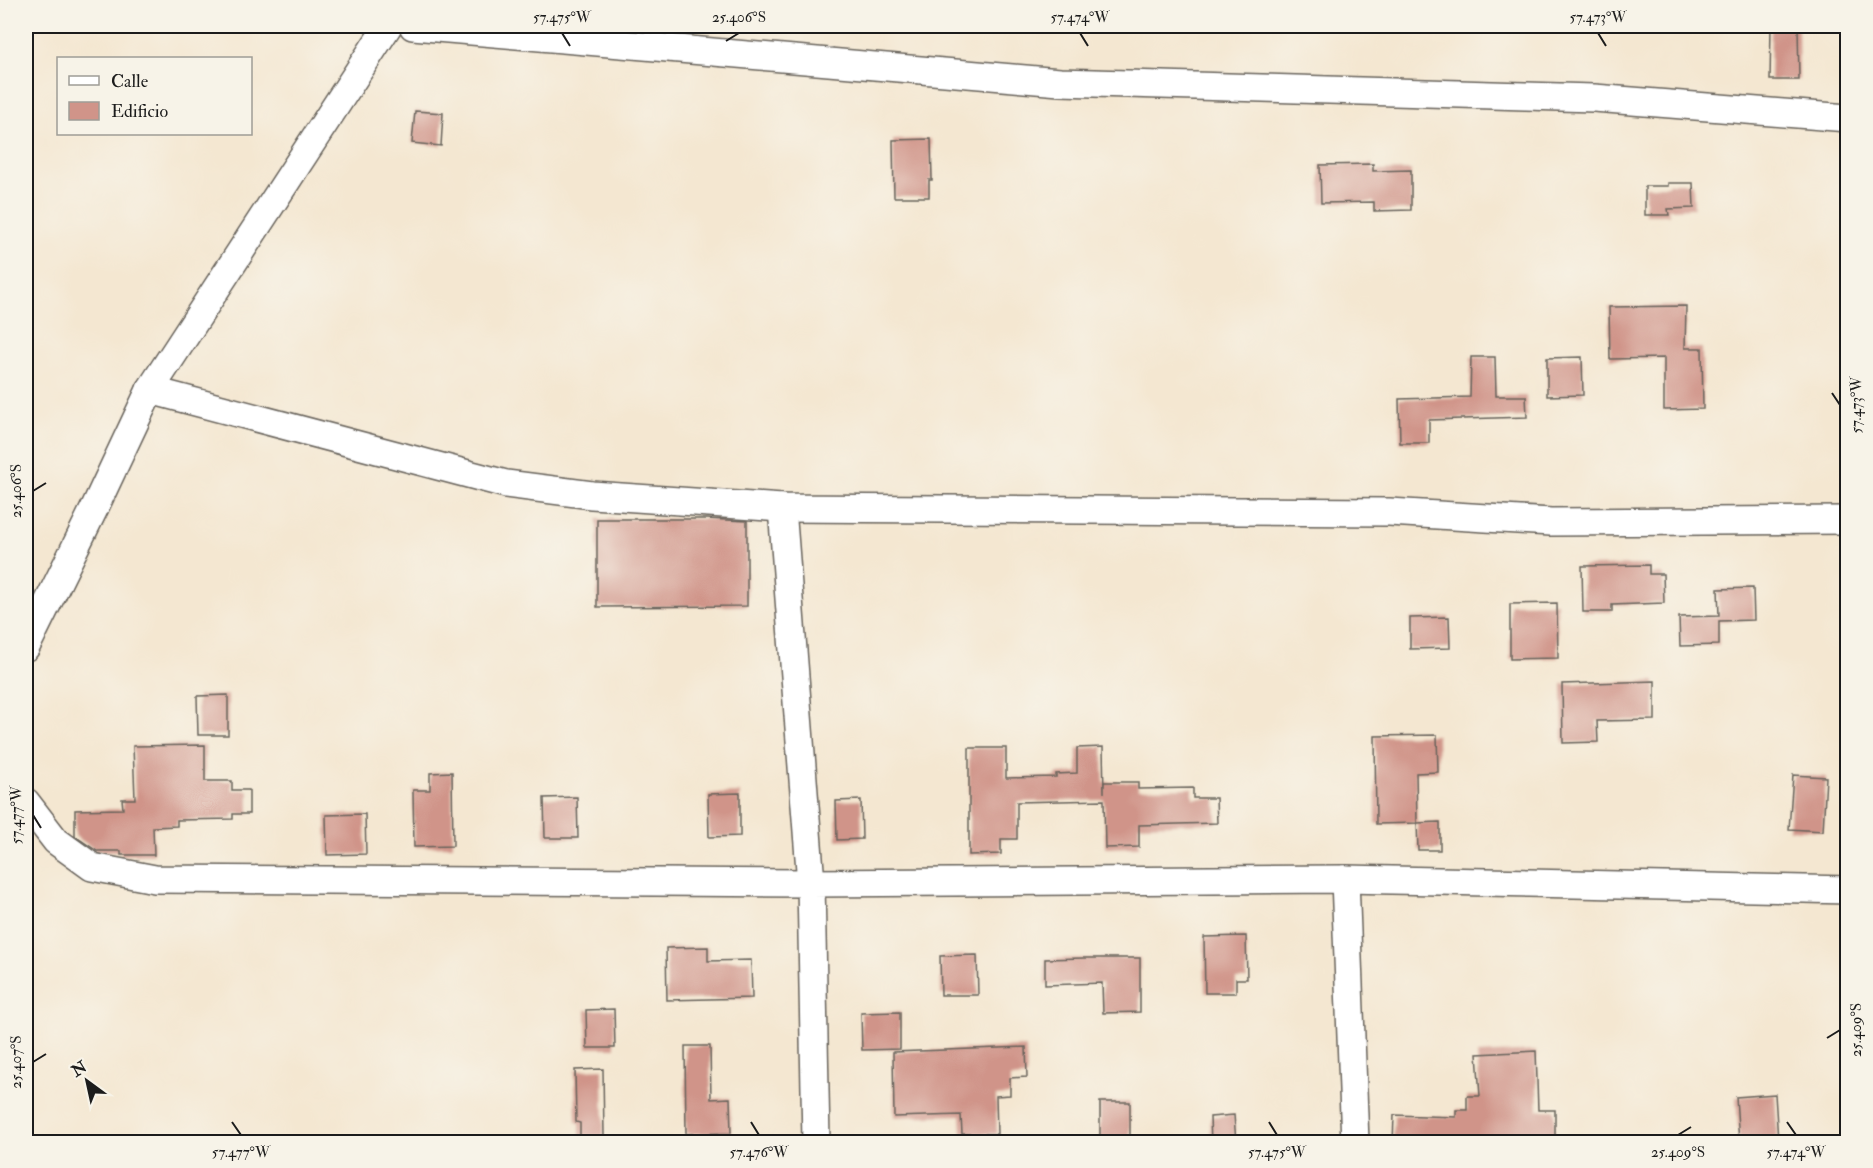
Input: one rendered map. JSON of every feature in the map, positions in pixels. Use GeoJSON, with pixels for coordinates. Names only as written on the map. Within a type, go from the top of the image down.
{"type":"FeatureCollection","features":[{"type":"Feature","properties":{"kind":"street"},"geometry":{"type":"LineString","coordinates":[[26,647],[150,390],[388,26]]}},
{"type":"Feature","properties":{"kind":"street"},"geometry":{"type":"LineString","coordinates":[[413,26],[1060,82],[1594,98],[1848,118]]}},
{"type":"Feature","properties":{"kind":"street"},"geometry":{"type":"LineString","coordinates":[[150,390],[506,484],[592,495],[782,508],[1389,512],[1551,522],[1848,520]]}},
{"type":"Feature","properties":{"kind":"street"},"geometry":{"type":"LineString","coordinates":[[782,508],[811,883],[816,1143]]}},
{"type":"Feature","properties":{"kind":"street"},"geometry":{"type":"LineString","coordinates":[[26,802],[56,841],[92,867],[155,879],[811,883],[1345,879],[1848,890]]}},
{"type":"Feature","properties":{"kind":"street"},"geometry":{"type":"LineString","coordinates":[[1345,879],[1355,1143]]}},
{"type":"Feature","properties":{"kind":"building"},"geometry":{"type":"Polygon","coordinates":[[[1771,26],[1798,26],[1799,80],[1770,80],[1771,26]]]}},
{"type":"Feature","properties":{"kind":"building"},"geometry":{"type":"Polygon","coordinates":[[[415,111],[443,113],[441,146],[412,143],[415,111]]]}},
{"type":"Feature","properties":{"kind":"building"},"geometry":{"type":"Polygon","coordinates":[[[931,139],[932,180],[929,180],[929,197],[894,197],[893,140],[931,139]]]}},
{"type":"Feature","properties":{"kind":"building"},"geometry":{"type":"Polygon","coordinates":[[[1373,164],[1373,171],[1411,170],[1411,210],[1374,211],[1374,202],[1321,203],[1320,165],[1373,164]]]}},
{"type":"Feature","properties":{"kind":"building"},"geometry":{"type":"Polygon","coordinates":[[[1668,183],[1693,183],[1694,208],[1668,209],[1669,215],[1645,215],[1645,186],[1668,186],[1668,183]]]}},
{"type":"Feature","properties":{"kind":"building"},"geometry":{"type":"Polygon","coordinates":[[[1686,306],[1685,348],[1702,348],[1703,409],[1664,410],[1664,358],[1610,359],[1609,307],[1686,306]]]}},
{"type":"Feature","properties":{"kind":"building"},"geometry":{"type":"Polygon","coordinates":[[[1471,357],[1495,357],[1496,396],[1526,396],[1527,417],[1429,420],[1429,443],[1400,443],[1399,399],[1470,397],[1471,357]]]}},
{"type":"Feature","properties":{"kind":"building"},"geometry":{"type":"Polygon","coordinates":[[[1582,357],[1583,395],[1547,396],[1547,358],[1582,357]]]}},
{"type":"Feature","properties":{"kind":"building"},"geometry":{"type":"Polygon","coordinates":[[[597,519],[747,521],[747,606],[597,607],[597,519]]]}},
{"type":"Feature","properties":{"kind":"building"},"geometry":{"type":"Polygon","coordinates":[[[1649,565],[1649,574],[1663,574],[1664,603],[1612,605],[1612,612],[1583,612],[1582,566],[1649,565]]]}},
{"type":"Feature","properties":{"kind":"building"},"geometry":{"type":"Polygon","coordinates":[[[1753,588],[1754,620],[1719,621],[1719,645],[1680,646],[1679,617],[1719,616],[1718,589],[1753,588]]]}},
{"type":"Feature","properties":{"kind":"building"},"geometry":{"type":"Polygon","coordinates":[[[1557,603],[1558,658],[1510,659],[1510,604],[1557,603]]]}},
{"type":"Feature","properties":{"kind":"building"},"geometry":{"type":"Polygon","coordinates":[[[1449,617],[1450,648],[1410,649],[1410,618],[1449,617]]]}},
{"type":"Feature","properties":{"kind":"building"},"geometry":{"type":"Polygon","coordinates":[[[1655,681],[1655,720],[1597,721],[1598,742],[1563,743],[1562,684],[1655,681]]]}},
{"type":"Feature","properties":{"kind":"building"},"geometry":{"type":"Polygon","coordinates":[[[228,695],[228,735],[198,735],[197,696],[228,695]]]}},
{"type":"Feature","properties":{"kind":"building"},"geometry":{"type":"Polygon","coordinates":[[[1437,735],[1438,772],[1416,773],[1417,823],[1376,824],[1375,736],[1437,735]]]}},
{"type":"Feature","properties":{"kind":"building"},"geometry":{"type":"Polygon","coordinates":[[[205,745],[205,781],[232,781],[232,790],[249,790],[249,814],[233,814],[233,819],[177,820],[177,826],[153,827],[154,855],[121,855],[121,851],[97,851],[75,836],[75,810],[123,809],[122,799],[135,799],[133,746],[205,745]]]}},
{"type":"Feature","properties":{"kind":"building"},"geometry":{"type":"Polygon","coordinates":[[[1103,747],[1104,793],[1104,782],[1138,782],[1138,789],[1193,788],[1193,798],[1216,798],[1217,823],[1139,825],[1139,847],[1105,848],[1104,800],[1017,802],[1017,839],[1001,839],[1001,854],[969,855],[969,748],[1006,748],[1006,778],[1056,777],[1056,774],[1077,773],[1077,748],[1103,747]]]}},
{"type":"Feature","properties":{"kind":"building"},"geometry":{"type":"Polygon","coordinates":[[[452,772],[453,846],[414,847],[413,790],[430,790],[430,773],[452,772]]]}},
{"type":"Feature","properties":{"kind":"building"},"geometry":{"type":"Polygon","coordinates":[[[1793,775],[1826,777],[1823,831],[1789,829],[1793,775]]]}},
{"type":"Feature","properties":{"kind":"building"},"geometry":{"type":"Polygon","coordinates":[[[740,793],[740,836],[709,837],[708,794],[740,793]]]}},
{"type":"Feature","properties":{"kind":"building"},"geometry":{"type":"Polygon","coordinates":[[[577,797],[578,838],[545,838],[544,798],[577,797]]]}},
{"type":"Feature","properties":{"kind":"building"},"geometry":{"type":"Polygon","coordinates":[[[861,800],[862,839],[837,840],[836,801],[861,800]]]}},
{"type":"Feature","properties":{"kind":"building"},"geometry":{"type":"Polygon","coordinates":[[[365,814],[366,854],[327,855],[326,815],[365,814]]]}},
{"type":"Feature","properties":{"kind":"building"},"geometry":{"type":"Polygon","coordinates":[[[1440,822],[1440,850],[1418,850],[1417,823],[1440,822]]]}},
{"type":"Feature","properties":{"kind":"building"},"geometry":{"type":"Polygon","coordinates":[[[1246,936],[1247,979],[1236,979],[1236,993],[1205,993],[1204,937],[1246,936]]]}},
{"type":"Feature","properties":{"kind":"building"},"geometry":{"type":"Polygon","coordinates":[[[708,947],[708,961],[751,960],[752,998],[667,1000],[666,948],[708,947]]]}},
{"type":"Feature","properties":{"kind":"building"},"geometry":{"type":"Polygon","coordinates":[[[977,955],[978,995],[941,995],[940,956],[977,955]]]}},
{"type":"Feature","properties":{"kind":"building"},"geometry":{"type":"Polygon","coordinates":[[[1140,958],[1140,1012],[1103,1013],[1102,983],[1045,985],[1045,959],[1140,958]]]}},
{"type":"Feature","properties":{"kind":"building"},"geometry":{"type":"Polygon","coordinates":[[[614,1009],[615,1048],[587,1048],[586,1010],[614,1009]]]}},
{"type":"Feature","properties":{"kind":"building"},"geometry":{"type":"Polygon","coordinates":[[[900,1012],[900,1049],[862,1050],[861,1013],[900,1012]]]}},
{"type":"Feature","properties":{"kind":"building"},"geometry":{"type":"Polygon","coordinates":[[[685,1046],[710,1046],[711,1099],[730,1098],[731,1133],[686,1134],[685,1046]]]}},
{"type":"Feature","properties":{"kind":"building"},"geometry":{"type":"Polygon","coordinates":[[[1026,1047],[1027,1077],[1010,1078],[1010,1095],[996,1096],[997,1134],[962,1134],[961,1115],[894,1117],[893,1052],[1026,1047]]]}},
{"type":"Feature","properties":{"kind":"building"},"geometry":{"type":"Polygon","coordinates":[[[1536,1051],[1538,1110],[1555,1110],[1555,1143],[1393,1143],[1394,1115],[1456,1117],[1456,1110],[1467,1110],[1467,1096],[1480,1096],[1477,1054],[1536,1051]]]}},
{"type":"Feature","properties":{"kind":"building"},"geometry":{"type":"Polygon","coordinates":[[[603,1069],[604,1136],[580,1136],[580,1123],[576,1122],[575,1070],[603,1069]]]}},
{"type":"Feature","properties":{"kind":"building"},"geometry":{"type":"Polygon","coordinates":[[[1775,1094],[1778,1141],[1739,1143],[1736,1097],[1775,1094]]]}},
{"type":"Feature","properties":{"kind":"building"},"geometry":{"type":"Polygon","coordinates":[[[1100,1102],[1130,1102],[1130,1143],[1100,1143],[1100,1102]]]}},
{"type":"Feature","properties":{"kind":"building"},"geometry":{"type":"Polygon","coordinates":[[[1234,1115],[1236,1143],[1211,1143],[1210,1117],[1234,1115]]]}}]}
